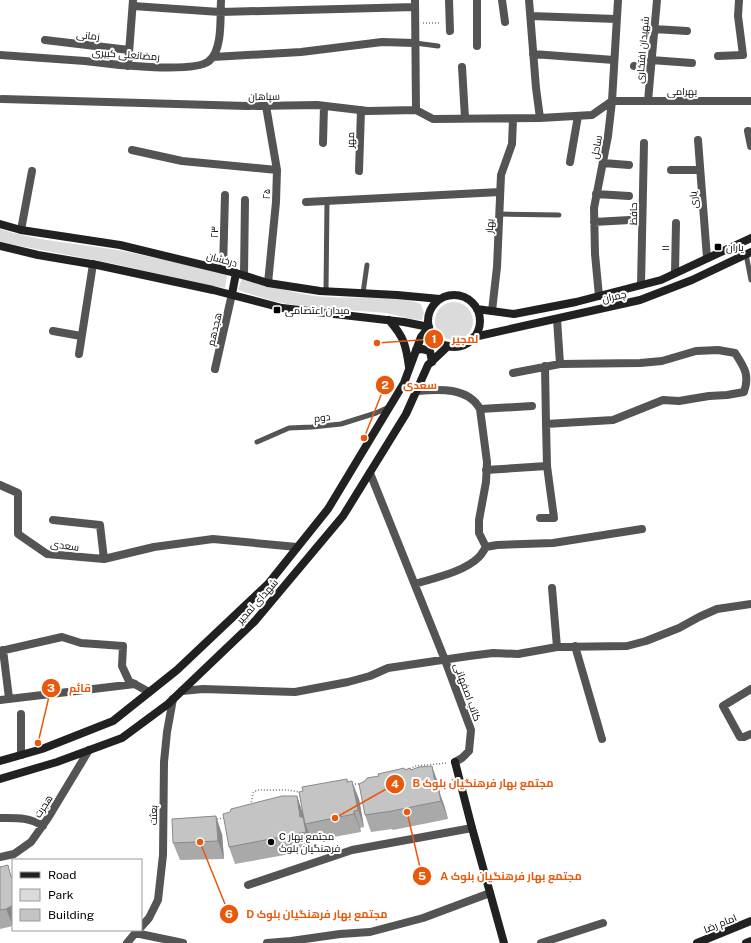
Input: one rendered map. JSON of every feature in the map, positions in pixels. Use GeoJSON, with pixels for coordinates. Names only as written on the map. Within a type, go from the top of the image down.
{"type":"FeatureCollection","features":[{"type":"Feature","properties":{"kind":"main road","name":"درخشان"},"geometry":{"type":"LineString","coordinates":[[0,224],[21,230],[120,245],[240,274],[268,283],[326,291],[440,299]]}},
{"type":"Feature","properties":{"kind":"main road","name":"چمران"},"geometry":{"type":"LineString","coordinates":[[477,309],[514,314],[576,302],[642,285],[661,280],[751,238]]}},
{"type":"Feature","properties":{"kind":"main road"},"geometry":{"type":"LineString","coordinates":[[0,246],[38,255],[93,264],[232,294],[282,308],[389,320],[429,327]]}},
{"type":"Feature","properties":{"kind":"main road","name":"چمران"},"geometry":{"type":"LineString","coordinates":[[474,337],[640,300],[692,280],[749,253]]}},
{"type":"Feature","properties":{"kind":"main road"},"geometry":{"type":"LineString","coordinates":[[232,294],[240,274]]}},
{"type":"Feature","properties":{"kind":"main road"},"geometry":{"type":"LineString","coordinates":[[452,295],[465,297],[472,302],[477,309],[480,324],[478,330],[469,342],[463,345],[448,346],[436,339],[429,327],[428,319],[430,312],[440,299],[452,295]]}},
{"type":"Feature","properties":{"kind":"main road"},"geometry":{"type":"LineString","coordinates":[[389,320],[399,331],[405,345],[409,369]]}},
{"type":"Feature","properties":{"kind":"main road","name":"شهدای لمجیر"},"geometry":{"type":"LineString","coordinates":[[0,761],[42,749],[113,721],[177,670],[268,584],[328,509],[404,383],[421,337],[429,327]]}},
{"type":"Feature","properties":{"kind":"main road","name":"شهدای لمجیر"},"geometry":{"type":"LineString","coordinates":[[0,779],[57,762],[122,738],[173,700],[255,621],[343,516],[406,414],[428,365],[448,346]]}},
{"type":"Feature","properties":{"kind":"main road"},"geometry":{"type":"LineString","coordinates":[[416,350],[422,349],[430,351],[432,362]]}},
{"type":"Feature","properties":{"kind":"main road"},"geometry":{"type":"LineString","coordinates":[[455,762],[504,943]]}},
{"type":"Feature","properties":{"kind":"main road","name":"امام رضا"},"geometry":{"type":"LineString","coordinates":[[697,943],[751,921]]}},
{"type":"Feature","properties":{"kind":"main road"},"geometry":{"type":"LineString","coordinates":[[746,943],[751,941]]}},
{"type":"Feature","properties":{"kind":"street"},"geometry":{"type":"LineString","coordinates":[[213,57],[216,53],[219,35],[221,0]]}},
{"type":"Feature","properties":{"kind":"street"},"geometry":{"type":"LineString","coordinates":[[449,0],[450,27]]}},
{"type":"Feature","properties":{"kind":"street"},"geometry":{"type":"LineString","coordinates":[[477,0],[477,46]]}},
{"type":"Feature","properties":{"kind":"street"},"geometry":{"type":"LineString","coordinates":[[502,0],[505,22]]}},
{"type":"Feature","properties":{"kind":"street"},"geometry":{"type":"LineString","coordinates":[[529,0],[540,118]]}},
{"type":"Feature","properties":{"kind":"street","name":"ساحل"},"geometry":{"type":"LineString","coordinates":[[599,296],[594,208],[608,136],[612,101],[618,0]]}},
{"type":"Feature","properties":{"kind":"street","name":"شهیدان افتخاری"},"geometry":{"type":"LineString","coordinates":[[648,101],[657,0]]}},
{"type":"Feature","properties":{"kind":"street"},"geometry":{"type":"LineString","coordinates":[[718,56],[743,55],[738,16],[739,0]]}},
{"type":"Feature","properties":{"kind":"street"},"geometry":{"type":"LineString","coordinates":[[128,66],[133,3],[220,12],[415,3],[416,110],[433,119],[540,118],[592,115],[612,101]]}},
{"type":"Feature","properties":{"kind":"street"},"geometry":{"type":"LineString","coordinates":[[530,16],[616,19]]}},
{"type":"Feature","properties":{"kind":"street"},"geometry":{"type":"LineString","coordinates":[[654,28],[687,31]]}},
{"type":"Feature","properties":{"kind":"street","name":"زمانی"},"geometry":{"type":"LineString","coordinates":[[45,40],[129,50]]}},
{"type":"Feature","properties":{"kind":"street"},"geometry":{"type":"LineString","coordinates":[[213,57],[241,57],[301,52],[382,42],[415,43]]}},
{"type":"Feature","properties":{"kind":"street"},"geometry":{"type":"LineString","coordinates":[[533,54],[614,60]]}},
{"type":"Feature","properties":{"kind":"street","name":"رمضانعلی کبیری"},"geometry":{"type":"LineString","coordinates":[[0,55],[139,67],[195,66],[209,62],[213,57]]}},
{"type":"Feature","properties":{"kind":"street"},"geometry":{"type":"LineString","coordinates":[[634,66],[692,63]]}},
{"type":"Feature","properties":{"kind":"street"},"geometry":{"type":"LineString","coordinates":[[462,67],[465,118]]}},
{"type":"Feature","properties":{"kind":"street","name":"سپاهان"},"geometry":{"type":"LineString","coordinates":[[2,99],[266,106],[324,106],[361,110],[416,110]]}},
{"type":"Feature","properties":{"kind":"street","name":"بهرامی"},"geometry":{"type":"LineString","coordinates":[[612,101],[751,101]]}},
{"type":"Feature","properties":{"kind":"street","name":"۲۵"},"geometry":{"type":"LineString","coordinates":[[266,106],[277,170],[276,202],[268,283]]}},
{"type":"Feature","properties":{"kind":"street"},"geometry":{"type":"LineString","coordinates":[[323,143],[324,106]]}},
{"type":"Feature","properties":{"kind":"street","name":"مهر"},"geometry":{"type":"LineString","coordinates":[[359,171],[361,110]]}},
{"type":"Feature","properties":{"kind":"street"},"geometry":{"type":"LineString","coordinates":[[570,162],[578,116]]}},
{"type":"Feature","properties":{"kind":"street","name":"بهار"},"geometry":{"type":"LineString","coordinates":[[492,311],[497,267],[501,175],[512,144],[513,118]]}},
{"type":"Feature","properties":{"kind":"street"},"geometry":{"type":"LineString","coordinates":[[748,131],[751,146]]}},
{"type":"Feature","properties":{"kind":"street","name":"یاری"},"geometry":{"type":"LineString","coordinates":[[698,140],[707,258]]}},
{"type":"Feature","properties":{"kind":"street","name":"حافظ"},"geometry":{"type":"LineString","coordinates":[[642,285],[644,143]]}},
{"type":"Feature","properties":{"kind":"street"},"geometry":{"type":"LineString","coordinates":[[132,150],[182,161],[277,170]]}},
{"type":"Feature","properties":{"kind":"street"},"geometry":{"type":"LineString","coordinates":[[603,164],[629,165]]}},
{"type":"Feature","properties":{"kind":"street"},"geometry":{"type":"LineString","coordinates":[[671,170],[700,170]]}},
{"type":"Feature","properties":{"kind":"street"},"geometry":{"type":"LineString","coordinates":[[21,230],[32,171]]}},
{"type":"Feature","properties":{"kind":"street"},"geometry":{"type":"LineString","coordinates":[[306,202],[500,192]]}},
{"type":"Feature","properties":{"kind":"street"},"geometry":{"type":"LineString","coordinates":[[596,194],[629,196]]}},
{"type":"Feature","properties":{"kind":"street","name":"۲۳"},"geometry":{"type":"LineString","coordinates":[[223,270],[225,195]]}},
{"type":"Feature","properties":{"kind":"street"},"geometry":{"type":"LineString","coordinates":[[240,274],[245,200]]}},
{"type":"Feature","properties":{"kind":"street"},"geometry":{"type":"LineString","coordinates":[[594,222],[630,220]]}},
{"type":"Feature","properties":{"kind":"street","name":"۱۱"},"geometry":{"type":"LineString","coordinates":[[675,273],[676,223]]}},
{"type":"Feature","properties":{"kind":"street"},"geometry":{"type":"LineString","coordinates":[[78,354],[93,264]]}},
{"type":"Feature","properties":{"kind":"street","name":"هجدهم"},"geometry":{"type":"LineString","coordinates":[[215,369],[232,294]]}},
{"type":"Feature","properties":{"kind":"street"},"geometry":{"type":"LineString","coordinates":[[557,319],[560,364]]}},
{"type":"Feature","properties":{"kind":"street"},"geometry":{"type":"LineString","coordinates":[[53,331],[81,336]]}},
{"type":"Feature","properties":{"kind":"street"},"geometry":{"type":"LineString","coordinates":[[513,373],[560,364],[640,363],[662,361],[696,351],[718,350],[735,354],[748,375],[744,392],[709,396],[679,402],[663,400],[613,420],[546,424]]}},
{"type":"Feature","properties":{"kind":"street"},"geometry":{"type":"LineString","coordinates":[[540,518],[554,518],[547,466],[545,366]]}},
{"type":"Feature","properties":{"kind":"street"},"geometry":{"type":"LineString","coordinates":[[417,391],[449,390],[468,395],[477,402],[480,409],[487,462],[486,482],[478,520],[479,533],[486,547]]}},
{"type":"Feature","properties":{"kind":"street"},"geometry":{"type":"LineString","coordinates":[[480,409],[532,406]]}},
{"type":"Feature","properties":{"kind":"street"},"geometry":{"type":"LineString","coordinates":[[486,470],[547,466]]}},
{"type":"Feature","properties":{"kind":"street","name":"کاتب اصفهانی"},"geometry":{"type":"LineString","coordinates":[[370,473],[446,660],[471,730],[469,751],[455,762]]}},
{"type":"Feature","properties":{"kind":"street","name":"سعدی"},"geometry":{"type":"LineString","coordinates":[[0,485],[18,493],[18,534],[47,554],[104,559],[154,547],[213,539],[297,548]]}},
{"type":"Feature","properties":{"kind":"street"},"geometry":{"type":"LineString","coordinates":[[53,520],[100,525],[104,559]]}},
{"type":"Feature","properties":{"kind":"street"},"geometry":{"type":"LineString","coordinates":[[414,584],[447,574],[468,565],[479,557],[486,547],[497,545],[553,543],[642,529]]}},
{"type":"Feature","properties":{"kind":"street"},"geometry":{"type":"LineString","coordinates":[[552,588],[557,646]]}},
{"type":"Feature","properties":{"kind":"street"},"geometry":{"type":"LineString","coordinates":[[182,691],[202,689],[295,692],[348,682],[370,676],[388,668],[493,653],[518,654],[557,646],[627,646],[646,641],[678,628],[717,609],[751,604]]}},
{"type":"Feature","properties":{"kind":"street"},"geometry":{"type":"LineString","coordinates":[[10,698],[2,651],[62,637],[82,643],[123,646],[122,666],[130,681],[149,692]]}},
{"type":"Feature","properties":{"kind":"street"},"geometry":{"type":"LineString","coordinates":[[575,646],[602,739]]}},
{"type":"Feature","properties":{"kind":"street"},"geometry":{"type":"LineString","coordinates":[[0,700],[135,684]]}},
{"type":"Feature","properties":{"kind":"street"},"geometry":{"type":"LineString","coordinates":[[751,689],[723,706],[740,737],[751,734]]}},
{"type":"Feature","properties":{"kind":"street","name":"بعثت"},"geometry":{"type":"LineString","coordinates":[[142,926],[149,918],[158,900],[163,855],[164,762],[167,732],[173,700]]}},
{"type":"Feature","properties":{"kind":"street"},"geometry":{"type":"LineString","coordinates":[[21,714],[21,755]]}},
{"type":"Feature","properties":{"kind":"street","name":"هجرت"},"geometry":{"type":"LineString","coordinates":[[0,858],[14,854],[31,842],[43,826],[89,750]]}},
{"type":"Feature","properties":{"kind":"street"},"geometry":{"type":"LineString","coordinates":[[0,818],[23,818],[34,821],[43,826]]}},
{"type":"Feature","properties":{"kind":"street"},"geometry":{"type":"LineString","coordinates":[[248,885],[352,850],[472,828]]}},
{"type":"Feature","properties":{"kind":"street"},"geometry":{"type":"LineString","coordinates":[[266,943],[370,932],[422,918],[490,892]]}},
{"type":"Feature","properties":{"kind":"street"},"geometry":{"type":"LineString","coordinates":[[541,943],[603,923]]}},
{"type":"Feature","properties":{"kind":"street"},"geometry":{"type":"LineString","coordinates":[[127,943],[136,932],[184,943]]}},
{"type":"Feature","properties":{"kind":"lane"},"geometry":{"type":"LineString","coordinates":[[415,43],[438,46]]}},
{"type":"Feature","properties":{"kind":"lane"},"geometry":{"type":"LineString","coordinates":[[326,291],[327,201]]}},
{"type":"Feature","properties":{"kind":"lane"},"geometry":{"type":"LineString","coordinates":[[499,214],[559,215]]}},
{"type":"Feature","properties":{"kind":"lane"},"geometry":{"type":"LineString","coordinates":[[749,253],[751,280]]}},
{"type":"Feature","properties":{"kind":"lane"},"geometry":{"type":"LineString","coordinates":[[363,293],[367,265]]}},
{"type":"Feature","properties":{"kind":"lane","name":"دوم"},"geometry":{"type":"LineString","coordinates":[[257,442],[289,428],[341,424],[376,414],[390,407]]}},
{"type":"Feature","properties":{"kind":"path"},"geometry":{"type":"LineString","coordinates":[[415,24],[450,27]]}},
{"type":"Feature","properties":{"kind":"path"},"geometry":{"type":"LineString","coordinates":[[408,770],[415,766],[455,762]]}},
{"type":"Feature","properties":{"kind":"path"},"geometry":{"type":"LineString","coordinates":[[350,784],[365,783]]}},
{"type":"Feature","properties":{"kind":"path"},"geometry":{"type":"LineString","coordinates":[[250,807],[253,793],[257,790],[287,790],[301,792]]}},
{"type":"Feature","properties":{"kind":"path"},"geometry":{"type":"LineString","coordinates":[[214,820],[229,818]]}},
{"type":"Feature","properties":{"kind":"green space"},"geometry":{"type":"Polygon","coordinates":[[[0,229],[41,239],[111,249],[227,275],[225,288],[210,286],[115,264],[0,242],[0,229]]]}},
{"type":"Feature","properties":{"kind":"green space"},"geometry":{"type":"Polygon","coordinates":[[[242,278],[307,295],[388,298],[411,301],[421,304],[424,313],[422,320],[418,320],[386,313],[306,307],[287,304],[238,290],[242,278]]]}},
{"type":"Feature","properties":{"kind":"green space"},"geometry":{"type":"Polygon","coordinates":[[[450,302],[458,302],[468,307],[472,314],[472,328],[468,335],[458,340],[450,340],[440,335],[438,332],[435,325],[435,317],[440,307],[443,305],[450,302]]]}},
{"type":"Feature","properties":{"kind":"building"},"geometry":{"type":"Polygon","coordinates":[[[432,766],[436,788],[438,788],[441,801],[365,815],[359,784],[367,778],[379,776],[378,774],[404,768],[405,770],[410,768],[411,770],[419,767],[432,766]]]}},
{"type":"Feature","properties":{"kind":"building"},"geometry":{"type":"Polygon","coordinates":[[[347,779],[347,782],[352,781],[358,810],[354,811],[354,814],[305,824],[299,792],[303,791],[302,787],[347,779]]]}},
{"type":"Feature","properties":{"kind":"building"},"geometry":{"type":"Polygon","coordinates":[[[282,796],[297,796],[300,817],[303,817],[306,832],[229,847],[223,814],[230,812],[231,809],[282,796]]]}},
{"type":"Feature","properties":{"kind":"building"},"geometry":{"type":"Polygon","coordinates":[[[216,816],[218,841],[173,843],[172,819],[216,816]]]}},
{"type":"Feature","properties":{"kind":"building"},"geometry":{"type":"Polygon","coordinates":[[[8,865],[12,877],[12,906],[0,910],[0,867],[8,865]]]}},
{"type":"Feature","properties":{"kind":"place","name":"یاران"},"geometry":{"type":"Point","coordinates":[718,247]}},
{"type":"Feature","properties":{"kind":"place","name":"میدان اعتصامی"},"geometry":{"type":"Point","coordinates":[277,310]}},
{"type":"Feature","properties":{"kind":"place","name":"لمجیر"},"geometry":{"type":"Point","coordinates":[377,343]}},
{"type":"Feature","properties":{"kind":"place","name":"سعدی"},"geometry":{"type":"Point","coordinates":[364,438]}},
{"type":"Feature","properties":{"kind":"place","name":"قائم"},"geometry":{"type":"Point","coordinates":[38,743]}},
{"type":"Feature","properties":{"kind":"place","name":"A مجتمع بهار فرهنگیان بلوک"},"geometry":{"type":"Point","coordinates":[407,812]}},
{"type":"Feature","properties":{"kind":"place","name":"B مجتمع بهار فرهنگیان بلوک"},"geometry":{"type":"Point","coordinates":[335,818]}},
{"type":"Feature","properties":{"kind":"place","name":"D مجتمع بهار فرهنگیان بلوک"},"geometry":{"type":"Point","coordinates":[200,842]}},
{"type":"Feature","properties":{"kind":"place","name":"C مجتمع بهار فرهنگیان بلوک"},"geometry":{"type":"Point","coordinates":[271,842]}}]}
